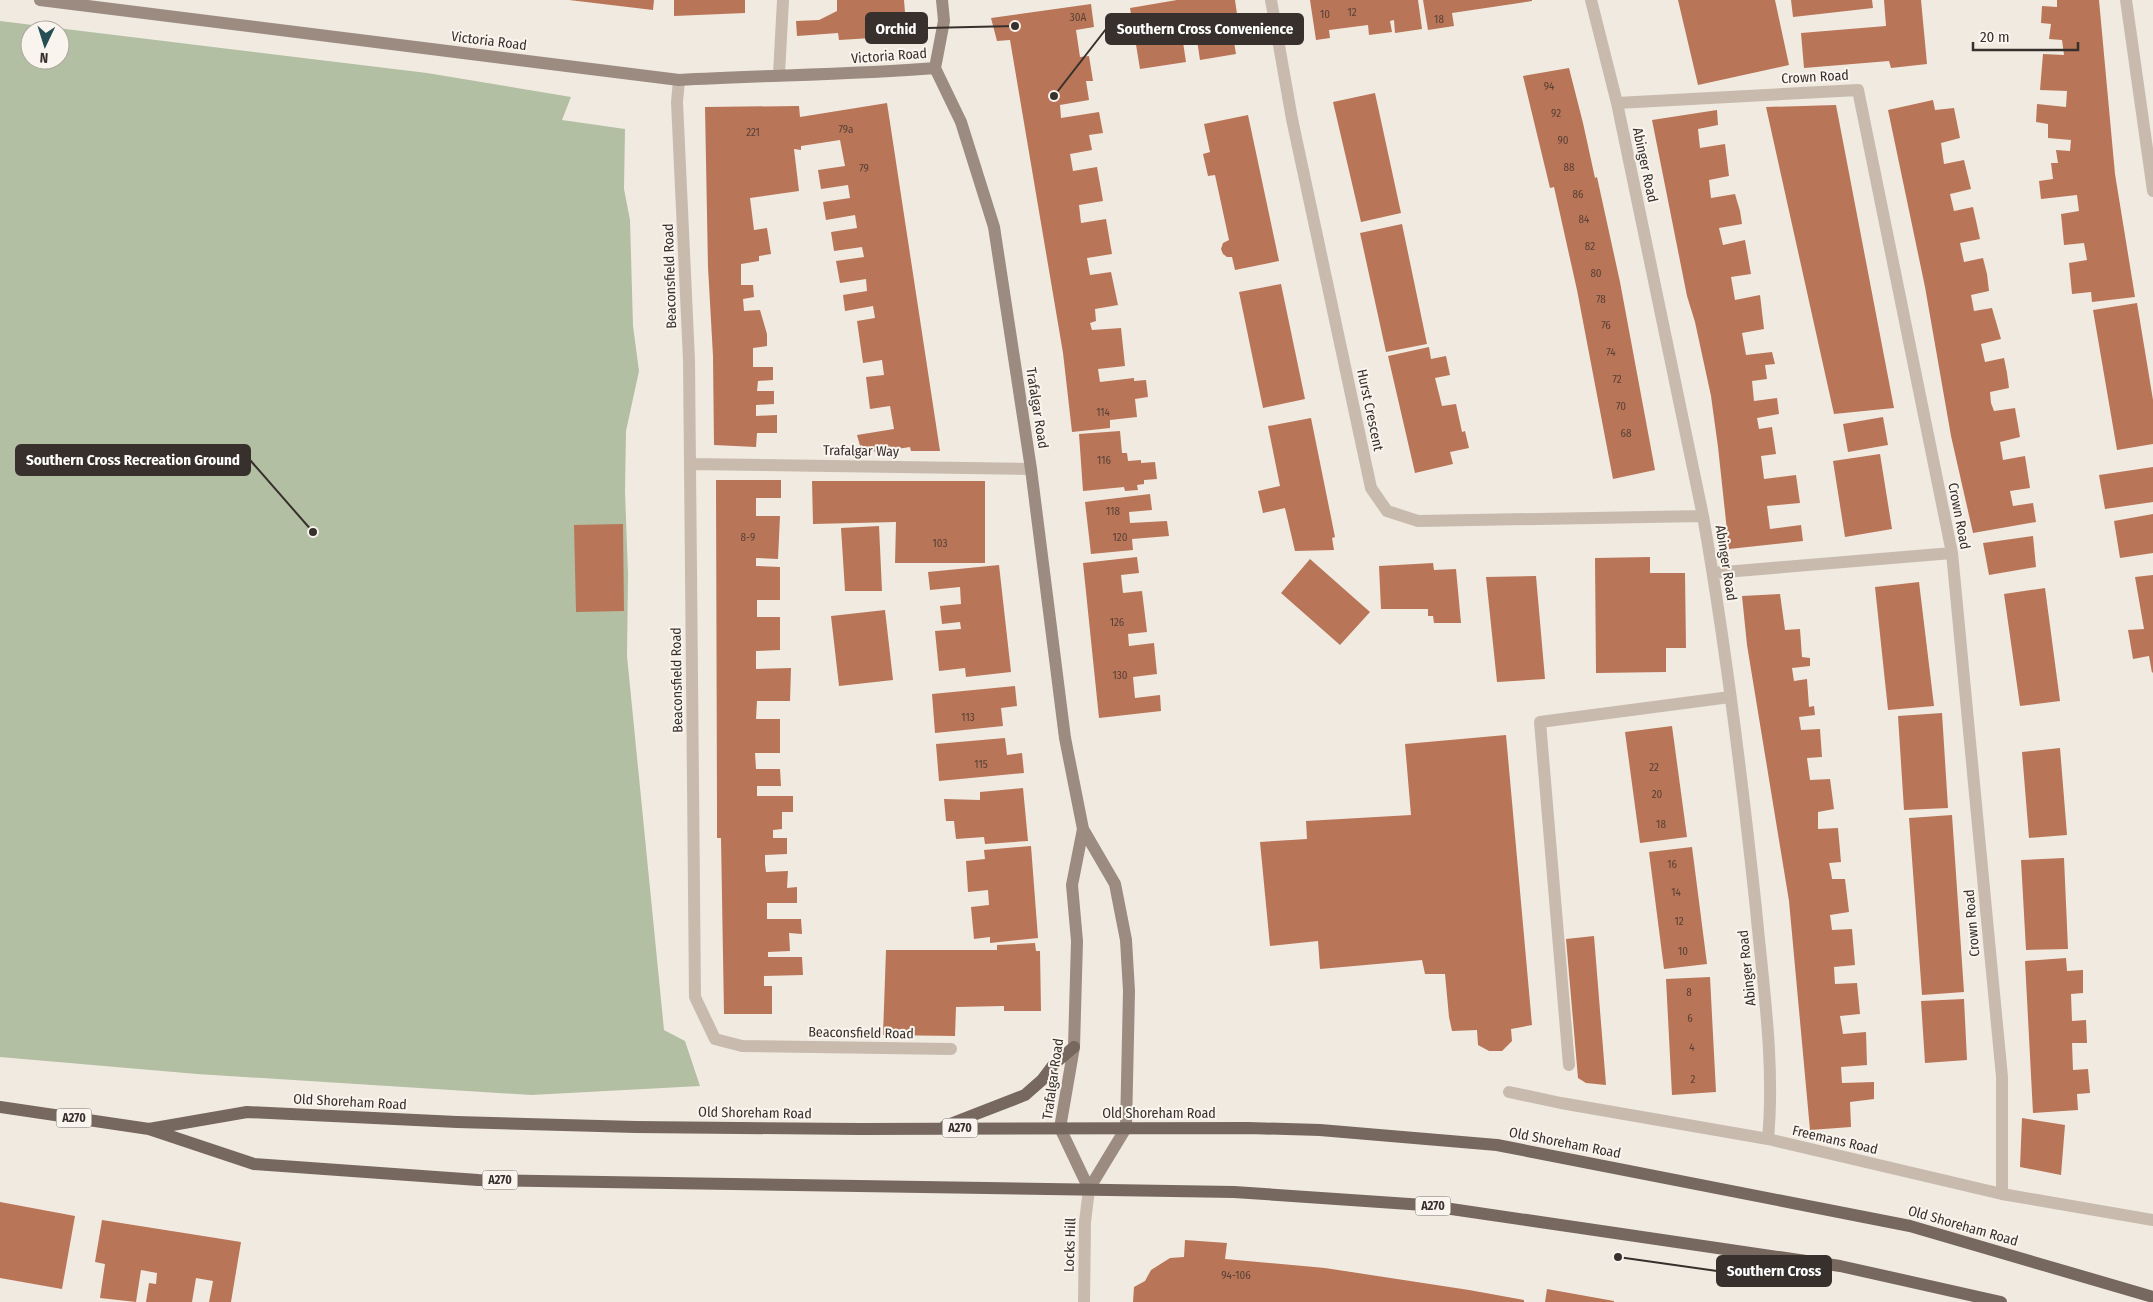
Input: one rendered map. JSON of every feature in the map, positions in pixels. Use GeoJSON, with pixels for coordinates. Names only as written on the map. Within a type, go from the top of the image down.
{"type":"FeatureCollection","features":[{"type":"Feature","properties":{"kind":"main road","name":"Victoria Road"},"geometry":{"type":"LineString","coordinates":[[40,0],[679,80],[779,74],[870,73],[936,68]]}},
{"type":"Feature","properties":{"kind":"main road"},"geometry":{"type":"LineString","coordinates":[[936,68],[944,21],[942,0]]}},
{"type":"Feature","properties":{"kind":"main road","name":"Trafalgar Road"},"geometry":{"type":"LineString","coordinates":[[936,68],[961,122],[994,227],[1031,469],[1065,738],[1083,829],[1115,884],[1126,940],[1129,991],[1126,1128],[1089,1189]]}},
{"type":"Feature","properties":{"kind":"main road","name":"Trafalgar Road"},"geometry":{"type":"LineString","coordinates":[[1083,829],[1072,885],[1077,941],[1074,1048],[1060,1128],[1089,1189]]}},
{"type":"Feature","properties":{"kind":"main road"},"geometry":{"type":"LineString","coordinates":[[938,1128],[1026,1095],[1042,1080],[1054,1064],[1074,1048]]}},
{"type":"Feature","properties":{"kind":"main road","name":"Old Shoreham Road"},"geometry":{"type":"LineString","coordinates":[[0,1107],[149,1129],[254,1164],[478,1180],[1234,1192],[1424,1205],[1840,1266],[2001,1302]]}},
{"type":"Feature","properties":{"kind":"main road","name":"Old Shoreham Road"},"geometry":{"type":"LineString","coordinates":[[149,1129],[247,1112],[457,1122],[636,1127],[1320,1130],[1497,1145],[1910,1226],[2153,1297]]}},
{"type":"Feature","properties":{"kind":"street"},"geometry":{"type":"LineString","coordinates":[[779,74],[783,0]]}},
{"type":"Feature","properties":{"kind":"street","name":"Hurst Crescent"},"geometry":{"type":"LineString","coordinates":[[1271,0],[1292,119],[1371,488],[1387,511],[1418,521],[1703,516]]}},
{"type":"Feature","properties":{"kind":"street","name":"Abinger Road"},"geometry":{"type":"LineString","coordinates":[[1591,0],[1617,103],[1703,516],[1713,573],[1746,816],[1768,1026],[1772,1100],[1768,1139]]}},
{"type":"Feature","properties":{"kind":"street"},"geometry":{"type":"LineString","coordinates":[[2126,0],[2153,191]]}},
{"type":"Feature","properties":{"kind":"street","name":"Beaconsfield Road"},"geometry":{"type":"LineString","coordinates":[[679,80],[677,102],[689,360],[695,997],[715,1039],[742,1046],[951,1049]]}},
{"type":"Feature","properties":{"kind":"street","name":"Crown Road"},"geometry":{"type":"LineString","coordinates":[[1617,103],[1858,90],[1952,554],[2002,1077],[2002,1194]]}},
{"type":"Feature","properties":{"kind":"street","name":"Trafalgar Way"},"geometry":{"type":"LineString","coordinates":[[690,464],[1031,469]]}},
{"type":"Feature","properties":{"kind":"street"},"geometry":{"type":"LineString","coordinates":[[1713,573],[1952,554]]}},
{"type":"Feature","properties":{"kind":"street"},"geometry":{"type":"LineString","coordinates":[[1569,1065],[1540,722],[1730,698]]}},
{"type":"Feature","properties":{"kind":"street","name":"Freemans Road"},"geometry":{"type":"LineString","coordinates":[[1509,1092],[1560,1103],[1768,1139],[2002,1194],[2153,1220]]}},
{"type":"Feature","properties":{"kind":"street","name":"Locks Hill"},"geometry":{"type":"LineString","coordinates":[[1084,1302],[1085,1222],[1089,1189]]}},
{"type":"Feature","properties":{"kind":"green space"},"geometry":{"type":"Polygon","coordinates":[[[0,21],[20,23],[20,70],[70,70],[70,30],[427,73],[571,97],[562,120],[625,129],[624,189],[630,220],[633,326],[639,371],[626,431],[627,656],[664,1030],[685,1041],[700,1086],[531,1095],[197,1074],[0,1057],[0,21]]]}},
{"type":"Feature","properties":{"kind":"building"},"geometry":{"type":"Polygon","coordinates":[[[569,0],[654,0],[653,10],[569,0]]]}},
{"type":"Feature","properties":{"kind":"building"},"geometry":{"type":"Polygon","coordinates":[[[674,0],[745,0],[745,13],[674,16],[674,0]]]}},
{"type":"Feature","properties":{"kind":"building"},"geometry":{"type":"Polygon","coordinates":[[[837,0],[904,0],[906,25],[887,26],[888,37],[839,40],[838,33],[797,36],[796,21],[819,20],[837,11],[837,0]]]}},
{"type":"Feature","properties":{"kind":"building"},"geometry":{"type":"Polygon","coordinates":[[[1177,0],[1235,0],[1240,35],[1233,36],[1236,54],[1200,60],[1197,40],[1183,42],[1186,62],[1140,69],[1130,8],[1177,0]]]}},
{"type":"Feature","properties":{"kind":"building"},"geometry":{"type":"Polygon","coordinates":[[[1310,0],[1418,0],[1422,29],[1395,33],[1394,20],[1390,21],[1392,32],[1369,35],[1368,25],[1329,30],[1330,38],[1316,40],[1310,0]]]}},
{"type":"Feature","properties":{"kind":"building"},"geometry":{"type":"Polygon","coordinates":[[[1423,0],[1532,1],[1452,13],[1454,26],[1428,30],[1423,0]]]}},
{"type":"Feature","properties":{"kind":"building"},"geometry":{"type":"Polygon","coordinates":[[[1678,0],[1775,0],[1789,65],[1698,85],[1678,0]]]}},
{"type":"Feature","properties":{"kind":"building"},"geometry":{"type":"Polygon","coordinates":[[[1791,0],[1872,0],[1873,8],[1793,17],[1791,0]]]}},
{"type":"Feature","properties":{"kind":"building"},"geometry":{"type":"Polygon","coordinates":[[[1884,0],[1921,0],[1927,64],[1891,68],[1889,61],[1804,68],[1801,33],[1886,26],[1884,0]]]}},
{"type":"Feature","properties":{"kind":"building"},"geometry":{"type":"Polygon","coordinates":[[[2057,0],[2099,0],[2115,174],[2135,297],[2092,302],[2091,292],[2072,294],[2069,263],[2087,260],[2084,243],[2064,245],[2061,214],[2079,211],[2077,195],[2041,199],[2039,181],[2053,179],[2051,163],[2058,163],[2056,150],[2070,151],[2071,140],[2048,138],[2048,124],[2036,122],[2037,104],[2066,107],[2067,91],[2040,90],[2043,54],[2064,55],[2062,40],[2049,39],[2051,24],[2041,23],[2042,6],[2057,7],[2057,0]]]}},
{"type":"Feature","properties":{"kind":"building"},"geometry":{"type":"Polygon","coordinates":[[[1091,4],[1094,27],[1076,30],[1080,57],[1089,56],[1093,81],[1086,81],[1089,100],[1060,105],[1061,118],[1099,112],[1103,133],[1089,135],[1092,150],[1070,154],[1073,171],[1097,167],[1103,201],[1079,205],[1081,223],[1106,219],[1112,254],[1087,258],[1090,275],[1111,272],[1118,305],[1095,309],[1096,321],[1090,323],[1092,330],[1121,328],[1125,366],[1098,369],[1100,382],[1134,378],[1134,381],[1146,380],[1148,397],[1135,399],[1137,417],[1110,420],[1110,428],[1072,432],[1063,353],[1010,40],[997,41],[991,18],[1091,4]]]}},
{"type":"Feature","properties":{"kind":"building"},"geometry":{"type":"Polygon","coordinates":[[[1569,68],[1595,178],[1597,177],[1620,282],[1655,470],[1613,479],[1577,290],[1554,187],[1550,188],[1523,76],[1569,68]]]}},
{"type":"Feature","properties":{"kind":"building"},"geometry":{"type":"Polygon","coordinates":[[[1375,93],[1401,213],[1361,222],[1333,102],[1375,93]]]}},
{"type":"Feature","properties":{"kind":"building"},"geometry":{"type":"Polygon","coordinates":[[[1933,100],[1935,110],[1954,108],[1960,138],[1941,143],[1944,164],[1964,160],[1971,189],[1950,194],[1954,211],[1973,207],[1980,239],[1960,243],[1964,262],[1983,258],[1987,274],[1989,291],[1971,295],[1974,311],[1992,308],[2001,339],[1981,344],[1985,362],[2004,358],[2007,373],[2009,388],[1990,392],[1991,403],[1994,411],[2015,408],[2020,437],[2000,442],[2003,460],[2025,456],[2030,488],[2010,491],[2013,506],[2033,503],[2036,522],[1973,533],[1951,436],[1925,287],[1888,110],[1933,100]]]}},
{"type":"Feature","properties":{"kind":"building"},"geometry":{"type":"Polygon","coordinates":[[[887,103],[940,451],[911,451],[910,447],[878,452],[861,449],[857,435],[894,429],[890,406],[870,409],[866,377],[884,375],[882,360],[863,363],[857,321],[875,318],[873,306],[845,311],[843,295],[867,291],[866,279],[840,283],[836,261],[864,257],[862,247],[834,251],[831,232],[857,228],[855,215],[826,220],[823,202],[850,198],[848,185],[821,189],[818,170],[845,166],[840,140],[801,146],[801,150],[794,149],[799,191],[750,198],[754,230],[767,228],[771,254],[759,256],[759,261],[741,264],[741,285],[753,285],[754,297],[743,299],[744,311],[760,310],[767,334],[767,346],[753,348],[753,367],[773,367],[773,380],[758,381],[757,391],[774,391],[774,404],[756,405],[756,416],[777,415],[777,433],[757,433],[756,447],[714,445],[705,107],[799,106],[800,117],[887,103]]]}},
{"type":"Feature","properties":{"kind":"building"},"geometry":{"type":"Polygon","coordinates":[[[1836,105],[1894,408],[1834,414],[1766,107],[1836,105]]]}},
{"type":"Feature","properties":{"kind":"building"},"geometry":{"type":"Polygon","coordinates":[[[1717,110],[1718,125],[1698,129],[1700,148],[1725,144],[1729,176],[1709,180],[1711,198],[1735,194],[1740,211],[1742,224],[1719,228],[1723,245],[1745,240],[1751,274],[1731,277],[1735,300],[1760,295],[1764,329],[1742,333],[1746,355],[1772,352],[1775,364],[1765,365],[1767,379],[1752,381],[1754,401],[1777,398],[1779,414],[1757,418],[1759,429],[1772,427],[1776,454],[1761,456],[1764,479],[1796,475],[1800,503],[1767,506],[1770,529],[1801,525],[1803,541],[1729,549],[1711,396],[1695,322],[1687,296],[1652,120],[1717,110]]]}},
{"type":"Feature","properties":{"kind":"building"},"geometry":{"type":"Polygon","coordinates":[[[1248,115],[1279,261],[1235,270],[1232,257],[1227,257],[1221,249],[1223,243],[1229,240],[1215,175],[1208,176],[1203,154],[1210,152],[1204,124],[1248,115]]]}},
{"type":"Feature","properties":{"kind":"building"},"geometry":{"type":"Polygon","coordinates":[[[1402,224],[1427,344],[1386,352],[1360,233],[1402,224]]]}},
{"type":"Feature","properties":{"kind":"building"},"geometry":{"type":"Polygon","coordinates":[[[1281,284],[1305,399],[1263,408],[1239,292],[1281,284]]]}},
{"type":"Feature","properties":{"kind":"building"},"geometry":{"type":"Polygon","coordinates":[[[2137,303],[2153,400],[2153,444],[2117,450],[2093,310],[2137,303]]]}},
{"type":"Feature","properties":{"kind":"building"},"geometry":{"type":"Polygon","coordinates":[[[1429,347],[1431,359],[1446,356],[1450,375],[1435,378],[1442,406],[1456,404],[1462,432],[1465,431],[1469,448],[1450,452],[1453,464],[1415,473],[1388,356],[1429,347]]]}},
{"type":"Feature","properties":{"kind":"building"},"geometry":{"type":"Polygon","coordinates":[[[1883,417],[1888,445],[1848,452],[1843,424],[1883,417]]]}},
{"type":"Feature","properties":{"kind":"building"},"geometry":{"type":"Polygon","coordinates":[[[1311,418],[1335,537],[1332,538],[1334,550],[1295,551],[1285,508],[1263,513],[1258,491],[1280,486],[1268,426],[1311,418]]]}},
{"type":"Feature","properties":{"kind":"building"},"geometry":{"type":"Polygon","coordinates":[[[1120,431],[1122,453],[1127,453],[1128,461],[1141,460],[1141,463],[1155,462],[1157,479],[1144,480],[1144,484],[1137,485],[1138,490],[1125,491],[1124,487],[1083,491],[1079,434],[1120,431]]]}},
{"type":"Feature","properties":{"kind":"building"},"geometry":{"type":"Polygon","coordinates":[[[1880,454],[1892,529],[1845,537],[1833,461],[1880,454]]]}},
{"type":"Feature","properties":{"kind":"building"},"geometry":{"type":"Polygon","coordinates":[[[2153,467],[2153,502],[2105,509],[2099,475],[2153,467]]]}},
{"type":"Feature","properties":{"kind":"building"},"geometry":{"type":"Polygon","coordinates":[[[716,480],[781,480],[781,498],[756,498],[756,516],[780,516],[778,559],[756,558],[756,566],[780,567],[780,600],[757,600],[757,617],[780,617],[780,650],[756,651],[756,669],[791,668],[790,701],[757,701],[756,719],[780,719],[780,753],[755,753],[756,769],[780,769],[781,786],[757,786],[757,796],[793,796],[793,812],[782,812],[782,829],[773,830],[773,838],[787,838],[787,854],[765,855],[765,864],[766,872],[788,871],[787,888],[797,887],[797,903],[767,903],[767,919],[801,919],[802,934],[789,933],[790,951],[768,952],[768,957],[802,957],[803,975],[764,976],[764,986],[772,986],[772,1014],[724,1014],[721,838],[717,838],[716,480]]]}},
{"type":"Feature","properties":{"kind":"building"},"geometry":{"type":"Polygon","coordinates":[[[812,481],[985,481],[985,563],[895,563],[896,522],[813,524],[812,481]]]}},
{"type":"Feature","properties":{"kind":"building"},"geometry":{"type":"Polygon","coordinates":[[[1150,494],[1152,510],[1129,512],[1130,523],[1167,521],[1169,536],[1132,539],[1133,550],[1091,554],[1085,502],[1150,494]]]}},
{"type":"Feature","properties":{"kind":"building"},"geometry":{"type":"Polygon","coordinates":[[[2153,514],[2153,553],[2120,558],[2114,521],[2153,514]]]}},
{"type":"Feature","properties":{"kind":"building"},"geometry":{"type":"Polygon","coordinates":[[[623,524],[624,611],[576,612],[574,525],[623,524]]]}},
{"type":"Feature","properties":{"kind":"building"},"geometry":{"type":"Polygon","coordinates":[[[879,526],[882,591],[845,591],[841,528],[879,526]]]}},
{"type":"Feature","properties":{"kind":"building"},"geometry":{"type":"Polygon","coordinates":[[[2033,536],[2036,567],[1989,575],[1983,543],[2033,536]]]}},
{"type":"Feature","properties":{"kind":"building"},"geometry":{"type":"Polygon","coordinates":[[[1137,557],[1139,573],[1121,575],[1123,593],[1142,591],[1147,632],[1128,634],[1129,646],[1154,643],[1157,674],[1133,677],[1135,698],[1160,695],[1161,711],[1099,718],[1083,563],[1137,557]]]}},
{"type":"Feature","properties":{"kind":"building"},"geometry":{"type":"Polygon","coordinates":[[[1650,557],[1650,573],[1685,573],[1686,648],[1666,648],[1666,672],[1596,673],[1595,558],[1650,557]]]}},
{"type":"Feature","properties":{"kind":"building"},"geometry":{"type":"Polygon","coordinates":[[[1310,559],[1370,612],[1340,645],[1281,593],[1310,559]]]}},
{"type":"Feature","properties":{"kind":"building"},"geometry":{"type":"Polygon","coordinates":[[[1433,563],[1434,570],[1456,569],[1461,623],[1434,623],[1433,616],[1428,616],[1428,609],[1381,609],[1379,566],[1433,563]]]}},
{"type":"Feature","properties":{"kind":"building"},"geometry":{"type":"Polygon","coordinates":[[[999,565],[1011,672],[966,677],[965,668],[939,671],[935,631],[961,629],[960,622],[942,624],[940,606],[961,604],[960,587],[930,590],[928,572],[999,565]]]}},
{"type":"Feature","properties":{"kind":"building"},"geometry":{"type":"Polygon","coordinates":[[[2153,575],[2152,673],[2149,656],[2133,659],[2128,630],[2144,629],[2135,577],[2153,575]]]}},
{"type":"Feature","properties":{"kind":"building"},"geometry":{"type":"Polygon","coordinates":[[[1536,576],[1545,679],[1497,682],[1486,577],[1536,576]]]}},
{"type":"Feature","properties":{"kind":"building"},"geometry":{"type":"Polygon","coordinates":[[[1919,582],[1934,706],[1888,710],[1875,587],[1919,582]]]}},
{"type":"Feature","properties":{"kind":"building"},"geometry":{"type":"Polygon","coordinates":[[[2045,588],[2060,701],[2020,706],[2004,594],[2045,588]]]}},
{"type":"Feature","properties":{"kind":"building"},"geometry":{"type":"Polygon","coordinates":[[[1780,594],[1785,630],[1800,629],[1802,657],[1810,658],[1810,666],[1792,668],[1794,681],[1807,679],[1809,707],[1814,706],[1815,715],[1799,717],[1801,730],[1820,729],[1822,757],[1807,758],[1810,780],[1830,779],[1834,809],[1818,812],[1818,829],[1838,828],[1841,862],[1829,863],[1832,879],[1845,879],[1849,912],[1830,915],[1832,930],[1852,929],[1855,965],[1834,967],[1835,984],[1857,983],[1860,1014],[1840,1016],[1843,1034],[1866,1032],[1867,1065],[1841,1067],[1842,1083],[1874,1082],[1874,1099],[1850,1102],[1851,1127],[1810,1130],[1789,901],[1747,645],[1742,596],[1780,594]]]}},
{"type":"Feature","properties":{"kind":"building"},"geometry":{"type":"Polygon","coordinates":[[[885,610],[893,680],[839,686],[831,616],[885,610]]]}},
{"type":"Feature","properties":{"kind":"building"},"geometry":{"type":"Polygon","coordinates":[[[1015,686],[1017,706],[1001,708],[1003,726],[935,733],[932,694],[1015,686]]]}},
{"type":"Feature","properties":{"kind":"building"},"geometry":{"type":"Polygon","coordinates":[[[1942,713],[1948,808],[1904,810],[1898,716],[1942,713]]]}},
{"type":"Feature","properties":{"kind":"building"},"geometry":{"type":"Polygon","coordinates":[[[1672,726],[1687,837],[1640,843],[1625,732],[1672,726]]]}},
{"type":"Feature","properties":{"kind":"building"},"geometry":{"type":"Polygon","coordinates":[[[1506,735],[1532,1025],[1511,1029],[1512,1041],[1502,1051],[1489,1051],[1478,1045],[1477,1030],[1452,1031],[1445,974],[1425,974],[1422,960],[1320,969],[1318,941],[1270,946],[1260,842],[1307,839],[1306,821],[1411,815],[1405,744],[1506,735]]]}},
{"type":"Feature","properties":{"kind":"building"},"geometry":{"type":"Polygon","coordinates":[[[1005,738],[1007,755],[1022,753],[1024,773],[939,781],[936,744],[1005,738]]]}},
{"type":"Feature","properties":{"kind":"building"},"geometry":{"type":"Polygon","coordinates":[[[2060,748],[2067,835],[2029,838],[2022,752],[2060,748]]]}},
{"type":"Feature","properties":{"kind":"building"},"geometry":{"type":"Polygon","coordinates":[[[1023,788],[1028,841],[985,844],[984,837],[956,839],[954,821],[946,821],[944,799],[980,800],[980,792],[1023,788]]]}},
{"type":"Feature","properties":{"kind":"building"},"geometry":{"type":"Polygon","coordinates":[[[1952,815],[1964,992],[1922,995],[1909,818],[1952,815]]]}},
{"type":"Feature","properties":{"kind":"building"},"geometry":{"type":"Polygon","coordinates":[[[1031,846],[1038,938],[990,943],[990,937],[974,939],[971,907],[989,905],[988,890],[968,892],[966,861],[985,859],[984,850],[1031,846]]]}},
{"type":"Feature","properties":{"kind":"building"},"geometry":{"type":"Polygon","coordinates":[[[1692,847],[1707,964],[1664,969],[1649,852],[1692,847]]]}},
{"type":"Feature","properties":{"kind":"building"},"geometry":{"type":"Polygon","coordinates":[[[2064,858],[2068,949],[2026,950],[2021,860],[2064,858]]]}},
{"type":"Feature","properties":{"kind":"building"},"geometry":{"type":"Polygon","coordinates":[[[1594,936],[1606,1085],[1586,1083],[1578,1078],[1566,939],[1594,936]]]}},
{"type":"Feature","properties":{"kind":"building"},"geometry":{"type":"Polygon","coordinates":[[[1035,943],[1036,951],[1040,951],[1041,1011],[1004,1011],[1004,1006],[956,1007],[955,1036],[883,1035],[886,950],[997,950],[997,945],[1035,943]]]}},
{"type":"Feature","properties":{"kind":"building"},"geometry":{"type":"Polygon","coordinates":[[[2066,958],[2067,971],[2083,970],[2083,993],[2071,994],[2072,1021],[2086,1020],[2087,1043],[2072,1043],[2073,1070],[2088,1069],[2090,1093],[2077,1094],[2078,1110],[2033,1113],[2025,961],[2066,958]]]}},
{"type":"Feature","properties":{"kind":"building"},"geometry":{"type":"Polygon","coordinates":[[[1710,977],[1716,1092],[1672,1095],[1666,979],[1710,977]]]}},
{"type":"Feature","properties":{"kind":"building"},"geometry":{"type":"Polygon","coordinates":[[[1964,999],[1967,1060],[1925,1063],[1921,1001],[1964,999]]]}},
{"type":"Feature","properties":{"kind":"building"},"geometry":{"type":"Polygon","coordinates":[[[2022,1118],[2065,1125],[2061,1175],[2020,1167],[2022,1118]]]}},
{"type":"Feature","properties":{"kind":"building"},"geometry":{"type":"Polygon","coordinates":[[[0,1202],[75,1216],[62,1289],[0,1278],[0,1202]]]}},
{"type":"Feature","properties":{"kind":"building"},"geometry":{"type":"Polygon","coordinates":[[[102,1220],[241,1242],[231,1302],[209,1302],[213,1281],[196,1278],[192,1302],[146,1302],[149,1283],[156,1284],[157,1273],[141,1270],[136,1302],[100,1298],[105,1264],[95,1262],[102,1220]]]}},
{"type":"Feature","properties":{"kind":"building"},"geometry":{"type":"Polygon","coordinates":[[[1185,1240],[1227,1243],[1225,1259],[1325,1268],[1469,1290],[1524,1300],[1524,1302],[1133,1302],[1134,1287],[1145,1281],[1151,1270],[1170,1258],[1184,1257],[1185,1240]]]}},
{"type":"Feature","properties":{"kind":"building"},"geometry":{"type":"Polygon","coordinates":[[[1547,1289],[1614,1301],[1614,1302],[1545,1302],[1547,1289]]]}},
{"type":"Feature","properties":{"kind":"place","name":"Orchid"},"geometry":{"type":"Point","coordinates":[1015,26]}},
{"type":"Feature","properties":{"kind":"place","name":"Southern Cross Convenience"},"geometry":{"type":"Point","coordinates":[1054,96]}},
{"type":"Feature","properties":{"kind":"place","name":"Southern Cross Recreation Ground"},"geometry":{"type":"Point","coordinates":[313,532]}},
{"type":"Feature","properties":{"kind":"place","name":"Southern Cross"},"geometry":{"type":"Point","coordinates":[1618,1257]}}]}
